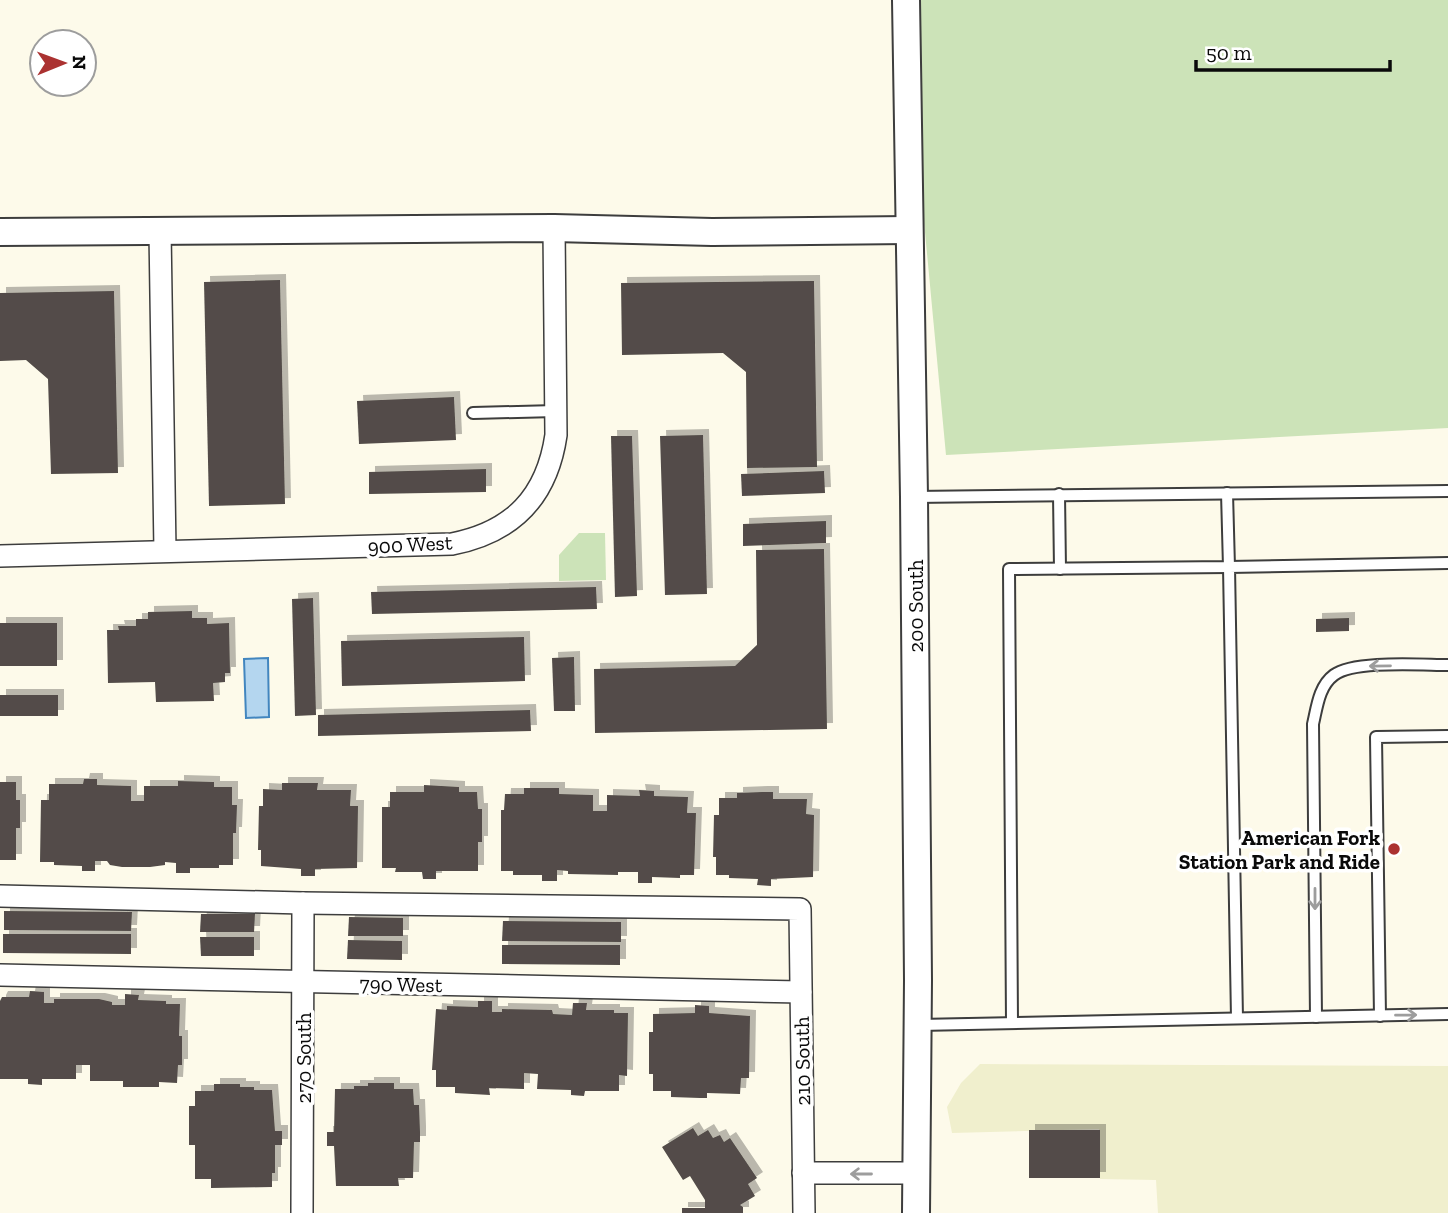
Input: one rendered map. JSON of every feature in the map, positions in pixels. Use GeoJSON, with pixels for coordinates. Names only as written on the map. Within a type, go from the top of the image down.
{"type":"FeatureCollection","features":[{"type":"Feature","properties":{"kind":"street","name":"200 South"},"geometry":{"type":"LineString","coordinates":[[906,0],[919,1025],[916,1213]]}},
{"type":"Feature","properties":{"kind":"street"},"geometry":{"type":"LineString","coordinates":[[0,232],[554,228],[712,232],[909,230]]}},
{"type":"Feature","properties":{"kind":"street","name":"900 West"},"geometry":{"type":"LineString","coordinates":[[0,556],[439,545],[472,540],[507,523],[536,494],[553,456],[556,435],[554,228]]}},
{"type":"Feature","properties":{"kind":"street"},"geometry":{"type":"LineString","coordinates":[[160,231],[165,551]]}},
{"type":"Feature","properties":{"kind":"street"},"geometry":{"type":"LineString","coordinates":[[0,896],[303,903]]}},
{"type":"Feature","properties":{"kind":"street","name":"210 South"},"geometry":{"type":"LineString","coordinates":[[303,903],[800,909],[804,1213]]}},
{"type":"Feature","properties":{"kind":"street","name":"270 South"},"geometry":{"type":"LineString","coordinates":[[302,1213],[303,903]]}},
{"type":"Feature","properties":{"kind":"street","name":"790 West"},"geometry":{"type":"LineString","coordinates":[[0,975],[801,992]]}},
{"type":"Feature","properties":{"kind":"street"},"geometry":{"type":"LineString","coordinates":[[803,1173],[918,1173]]}},
{"type":"Feature","properties":{"kind":"lane"},"geometry":{"type":"LineString","coordinates":[[473,413],[556,411]]}},
{"type":"Feature","properties":{"kind":"lane"},"geometry":{"type":"LineString","coordinates":[[914,497],[1448,492]]}},
{"type":"Feature","properties":{"kind":"lane"},"geometry":{"type":"LineString","coordinates":[[1227,493],[1237,1018]]}},
{"type":"Feature","properties":{"kind":"lane"},"geometry":{"type":"LineString","coordinates":[[1059,494],[1060,569]]}},
{"type":"Feature","properties":{"kind":"lane"},"geometry":{"type":"LineString","coordinates":[[1012,1023],[1009,569],[1448,563]]}},
{"type":"Feature","properties":{"kind":"lane"},"geometry":{"type":"LineString","coordinates":[[1316,1017],[1314,724],[1320,692],[1334,674],[1363,666],[1448,664]]}},
{"type":"Feature","properties":{"kind":"lane"},"geometry":{"type":"LineString","coordinates":[[1380,1016],[1376,737],[1448,736]]}},
{"type":"Feature","properties":{"kind":"lane"},"geometry":{"type":"LineString","coordinates":[[919,1025],[1448,1014]]}},
{"type":"Feature","properties":{"kind":"green space"},"geometry":{"type":"Polygon","coordinates":[[[919,0],[1448,0],[1448,428],[946,455],[920,179],[919,0]]]}},
{"type":"Feature","properties":{"kind":"green space"},"geometry":{"type":"Polygon","coordinates":[[[579,533],[605,533],[606,580],[559,581],[559,555],[579,533]]]}},
{"type":"Feature","properties":{"kind":"green space"},"geometry":{"type":"Polygon","coordinates":[[[980,1064],[1448,1066],[1448,1213],[1158,1213],[1156,1180],[1100,1179],[1099,1129],[952,1133],[947,1107],[961,1083],[980,1064]]]}},
{"type":"Feature","properties":{"kind":"water"},"geometry":{"type":"Polygon","coordinates":[[[268,658],[269,717],[246,718],[244,659],[268,658]]]}},
{"type":"Feature","properties":{"kind":"building"},"geometry":{"type":"Polygon","coordinates":[[[280,280],[285,504],[209,506],[204,282],[280,280]]]}},
{"type":"Feature","properties":{"kind":"building"},"geometry":{"type":"Polygon","coordinates":[[[814,281],[817,467],[747,468],[746,372],[723,353],[622,355],[621,283],[814,281]]]}},
{"type":"Feature","properties":{"kind":"building"},"geometry":{"type":"Polygon","coordinates":[[[114,291],[118,473],[51,474],[48,379],[26,360],[0,361],[0,293],[114,291]]]}},
{"type":"Feature","properties":{"kind":"building"},"geometry":{"type":"Polygon","coordinates":[[[454,397],[456,440],[359,444],[357,401],[454,397]]]}},
{"type":"Feature","properties":{"kind":"building"},"geometry":{"type":"Polygon","coordinates":[[[703,435],[707,594],[665,595],[660,436],[703,435]]]}},
{"type":"Feature","properties":{"kind":"building"},"geometry":{"type":"Polygon","coordinates":[[[611,436],[632,436],[637,596],[615,597],[611,436]]]}},
{"type":"Feature","properties":{"kind":"building"},"geometry":{"type":"Polygon","coordinates":[[[486,469],[486,492],[369,494],[369,472],[486,469]]]}},
{"type":"Feature","properties":{"kind":"building"},"geometry":{"type":"Polygon","coordinates":[[[824,471],[825,493],[742,496],[741,474],[824,471]]]}},
{"type":"Feature","properties":{"kind":"building"},"geometry":{"type":"Polygon","coordinates":[[[826,521],[826,543],[743,546],[743,524],[826,521]]]}},
{"type":"Feature","properties":{"kind":"building"},"geometry":{"type":"Polygon","coordinates":[[[824,549],[827,729],[595,733],[594,669],[735,666],[757,645],[756,550],[824,549]]]}},
{"type":"Feature","properties":{"kind":"building"},"geometry":{"type":"Polygon","coordinates":[[[596,587],[597,609],[372,614],[371,592],[596,587]]]}},
{"type":"Feature","properties":{"kind":"building"},"geometry":{"type":"Polygon","coordinates":[[[313,598],[316,715],[295,716],[292,599],[313,598]]]}},
{"type":"Feature","properties":{"kind":"building"},"geometry":{"type":"Polygon","coordinates":[[[192,611],[192,618],[207,618],[207,624],[229,623],[230,673],[225,673],[225,682],[213,683],[214,701],[156,702],[155,682],[108,683],[107,630],[119,630],[118,626],[136,626],[136,619],[148,619],[148,612],[192,611]]]}},
{"type":"Feature","properties":{"kind":"building"},"geometry":{"type":"Polygon","coordinates":[[[1349,618],[1349,631],[1316,632],[1316,619],[1349,618]]]}},
{"type":"Feature","properties":{"kind":"building"},"geometry":{"type":"Polygon","coordinates":[[[0,623],[57,623],[57,666],[0,666],[0,623]]]}},
{"type":"Feature","properties":{"kind":"building"},"geometry":{"type":"Polygon","coordinates":[[[524,637],[525,681],[342,686],[341,641],[524,637]]]}},
{"type":"Feature","properties":{"kind":"building"},"geometry":{"type":"Polygon","coordinates":[[[574,657],[575,711],[554,711],[552,658],[574,657]]]}},
{"type":"Feature","properties":{"kind":"building"},"geometry":{"type":"Polygon","coordinates":[[[0,695],[58,695],[58,716],[0,716],[0,695]]]}},
{"type":"Feature","properties":{"kind":"building"},"geometry":{"type":"Polygon","coordinates":[[[530,710],[531,731],[318,736],[318,715],[530,710]]]}},
{"type":"Feature","properties":{"kind":"building"},"geometry":{"type":"Polygon","coordinates":[[[84,779],[97,779],[97,785],[131,786],[131,801],[144,801],[144,786],[178,786],[178,781],[214,782],[214,787],[232,787],[232,805],[237,805],[236,833],[233,833],[233,865],[190,868],[190,873],[176,873],[176,863],[165,862],[165,865],[150,867],[122,867],[110,865],[107,861],[95,861],[95,871],[82,871],[82,866],[40,862],[41,800],[49,800],[49,784],[83,784],[84,779]]]}},
{"type":"Feature","properties":{"kind":"building"},"geometry":{"type":"Polygon","coordinates":[[[0,782],[16,782],[16,800],[20,800],[20,828],[16,828],[16,860],[0,860],[0,782]]]}},
{"type":"Feature","properties":{"kind":"building"},"geometry":{"type":"Polygon","coordinates":[[[282,783],[318,783],[317,790],[351,790],[350,806],[358,806],[357,868],[315,869],[315,876],[301,876],[301,869],[261,866],[261,850],[258,850],[259,806],[263,806],[263,789],[282,790],[282,783]]]}},
{"type":"Feature","properties":{"kind":"building"},"geometry":{"type":"Polygon","coordinates":[[[424,785],[459,787],[459,792],[477,792],[478,809],[482,809],[482,842],[478,842],[478,871],[436,871],[436,879],[423,879],[422,872],[395,872],[396,868],[382,868],[382,807],[390,807],[390,792],[424,792],[424,785]]]}},
{"type":"Feature","properties":{"kind":"building"},"geometry":{"type":"Polygon","coordinates":[[[524,788],[559,788],[559,794],[593,795],[593,811],[607,811],[607,795],[640,796],[639,790],[654,791],[654,796],[688,797],[687,813],[696,813],[694,875],[680,875],[680,878],[652,877],[652,883],[638,883],[638,872],[618,872],[618,875],[568,874],[568,871],[557,870],[557,881],[542,881],[542,875],[513,875],[513,871],[501,871],[501,810],[504,810],[505,794],[524,794],[524,788]]]}},
{"type":"Feature","properties":{"kind":"building"},"geometry":{"type":"Polygon","coordinates":[[[773,792],[773,799],[807,799],[806,814],[814,815],[813,877],[771,879],[771,886],[757,885],[758,879],[716,875],[716,857],[713,857],[714,815],[719,815],[719,798],[737,798],[737,793],[773,792]]]}},
{"type":"Feature","properties":{"kind":"building"},"geometry":{"type":"Polygon","coordinates":[[[4,911],[132,912],[131,931],[4,930],[4,911]]]}},
{"type":"Feature","properties":{"kind":"building"},"geometry":{"type":"Polygon","coordinates":[[[201,914],[255,914],[254,932],[200,932],[201,914]]]}},
{"type":"Feature","properties":{"kind":"building"},"geometry":{"type":"Polygon","coordinates":[[[349,917],[403,918],[403,936],[348,936],[349,917]]]}},
{"type":"Feature","properties":{"kind":"building"},"geometry":{"type":"Polygon","coordinates":[[[503,921],[621,922],[621,942],[502,941],[503,921]]]}},
{"type":"Feature","properties":{"kind":"building"},"geometry":{"type":"Polygon","coordinates":[[[3,934],[131,934],[131,954],[3,953],[3,934]]]}},
{"type":"Feature","properties":{"kind":"building"},"geometry":{"type":"Polygon","coordinates":[[[200,937],[254,937],[254,956],[201,956],[200,937]]]}},
{"type":"Feature","properties":{"kind":"building"},"geometry":{"type":"Polygon","coordinates":[[[348,940],[402,941],[402,960],[347,959],[348,940]]]}},
{"type":"Feature","properties":{"kind":"building"},"geometry":{"type":"Polygon","coordinates":[[[502,945],[620,945],[620,965],[502,964],[502,945]]]}},
{"type":"Feature","properties":{"kind":"building"},"geometry":{"type":"Polygon","coordinates":[[[30,991],[44,992],[44,1003],[54,1003],[54,999],[99,999],[112,1002],[112,1005],[125,1005],[125,994],[139,995],[138,1000],[180,1004],[182,1065],[178,1065],[177,1083],[159,1082],[159,1087],[123,1087],[123,1081],[90,1081],[90,1065],[76,1065],[76,1079],[42,1079],[42,1085],[28,1084],[28,1079],[0,1079],[0,1001],[2,997],[29,997],[30,991]]]}},
{"type":"Feature","properties":{"kind":"building"},"geometry":{"type":"Polygon","coordinates":[[[478,1001],[492,1001],[492,1012],[502,1012],[502,1009],[552,1010],[553,1014],[572,1015],[573,1003],[587,1003],[586,1010],[628,1013],[627,1076],[619,1075],[619,1091],[585,1091],[584,1096],[571,1095],[571,1090],[537,1089],[538,1074],[524,1073],[524,1089],[489,1088],[490,1095],[455,1093],[455,1087],[436,1087],[436,1070],[432,1070],[436,1009],[447,1010],[447,1006],[478,1007],[478,1001]]]}},
{"type":"Feature","properties":{"kind":"building"},"geometry":{"type":"Polygon","coordinates":[[[695,1005],[709,1006],[709,1013],[750,1016],[749,1078],[741,1078],[740,1094],[707,1093],[707,1098],[671,1097],[671,1091],[653,1091],[653,1074],[649,1074],[649,1032],[653,1032],[653,1014],[695,1013],[695,1005]]]}},
{"type":"Feature","properties":{"kind":"building"},"geometry":{"type":"Polygon","coordinates":[[[368,1083],[394,1083],[394,1089],[413,1089],[414,1105],[419,1105],[420,1142],[414,1142],[413,1178],[398,1178],[399,1186],[336,1186],[334,1146],[327,1146],[327,1132],[334,1132],[335,1089],[354,1089],[354,1086],[368,1086],[368,1083]]]}},
{"type":"Feature","properties":{"kind":"building"},"geometry":{"type":"Polygon","coordinates":[[[214,1084],[240,1084],[240,1087],[254,1087],[254,1090],[272,1090],[275,1131],[282,1131],[282,1145],[275,1145],[272,1187],[211,1188],[211,1179],[195,1179],[195,1145],[189,1145],[189,1106],[195,1106],[195,1091],[214,1091],[214,1084]]]}},
{"type":"Feature","properties":{"kind":"building"},"geometry":{"type":"Polygon","coordinates":[[[693,1128],[698,1136],[708,1130],[713,1138],[720,1135],[724,1142],[730,1138],[757,1178],[748,1184],[755,1196],[740,1205],[743,1207],[743,1213],[682,1213],[682,1208],[705,1208],[705,1200],[690,1176],[683,1180],[662,1147],[693,1128]]]}},
{"type":"Feature","properties":{"kind":"building"},"geometry":{"type":"Polygon","coordinates":[[[1029,1130],[1100,1130],[1100,1178],[1029,1178],[1029,1130]]]}},
{"type":"Feature","properties":{"kind":"place","name":"American Fork Station Park and Ride"},"geometry":{"type":"Point","coordinates":[1394,849]}}]}
